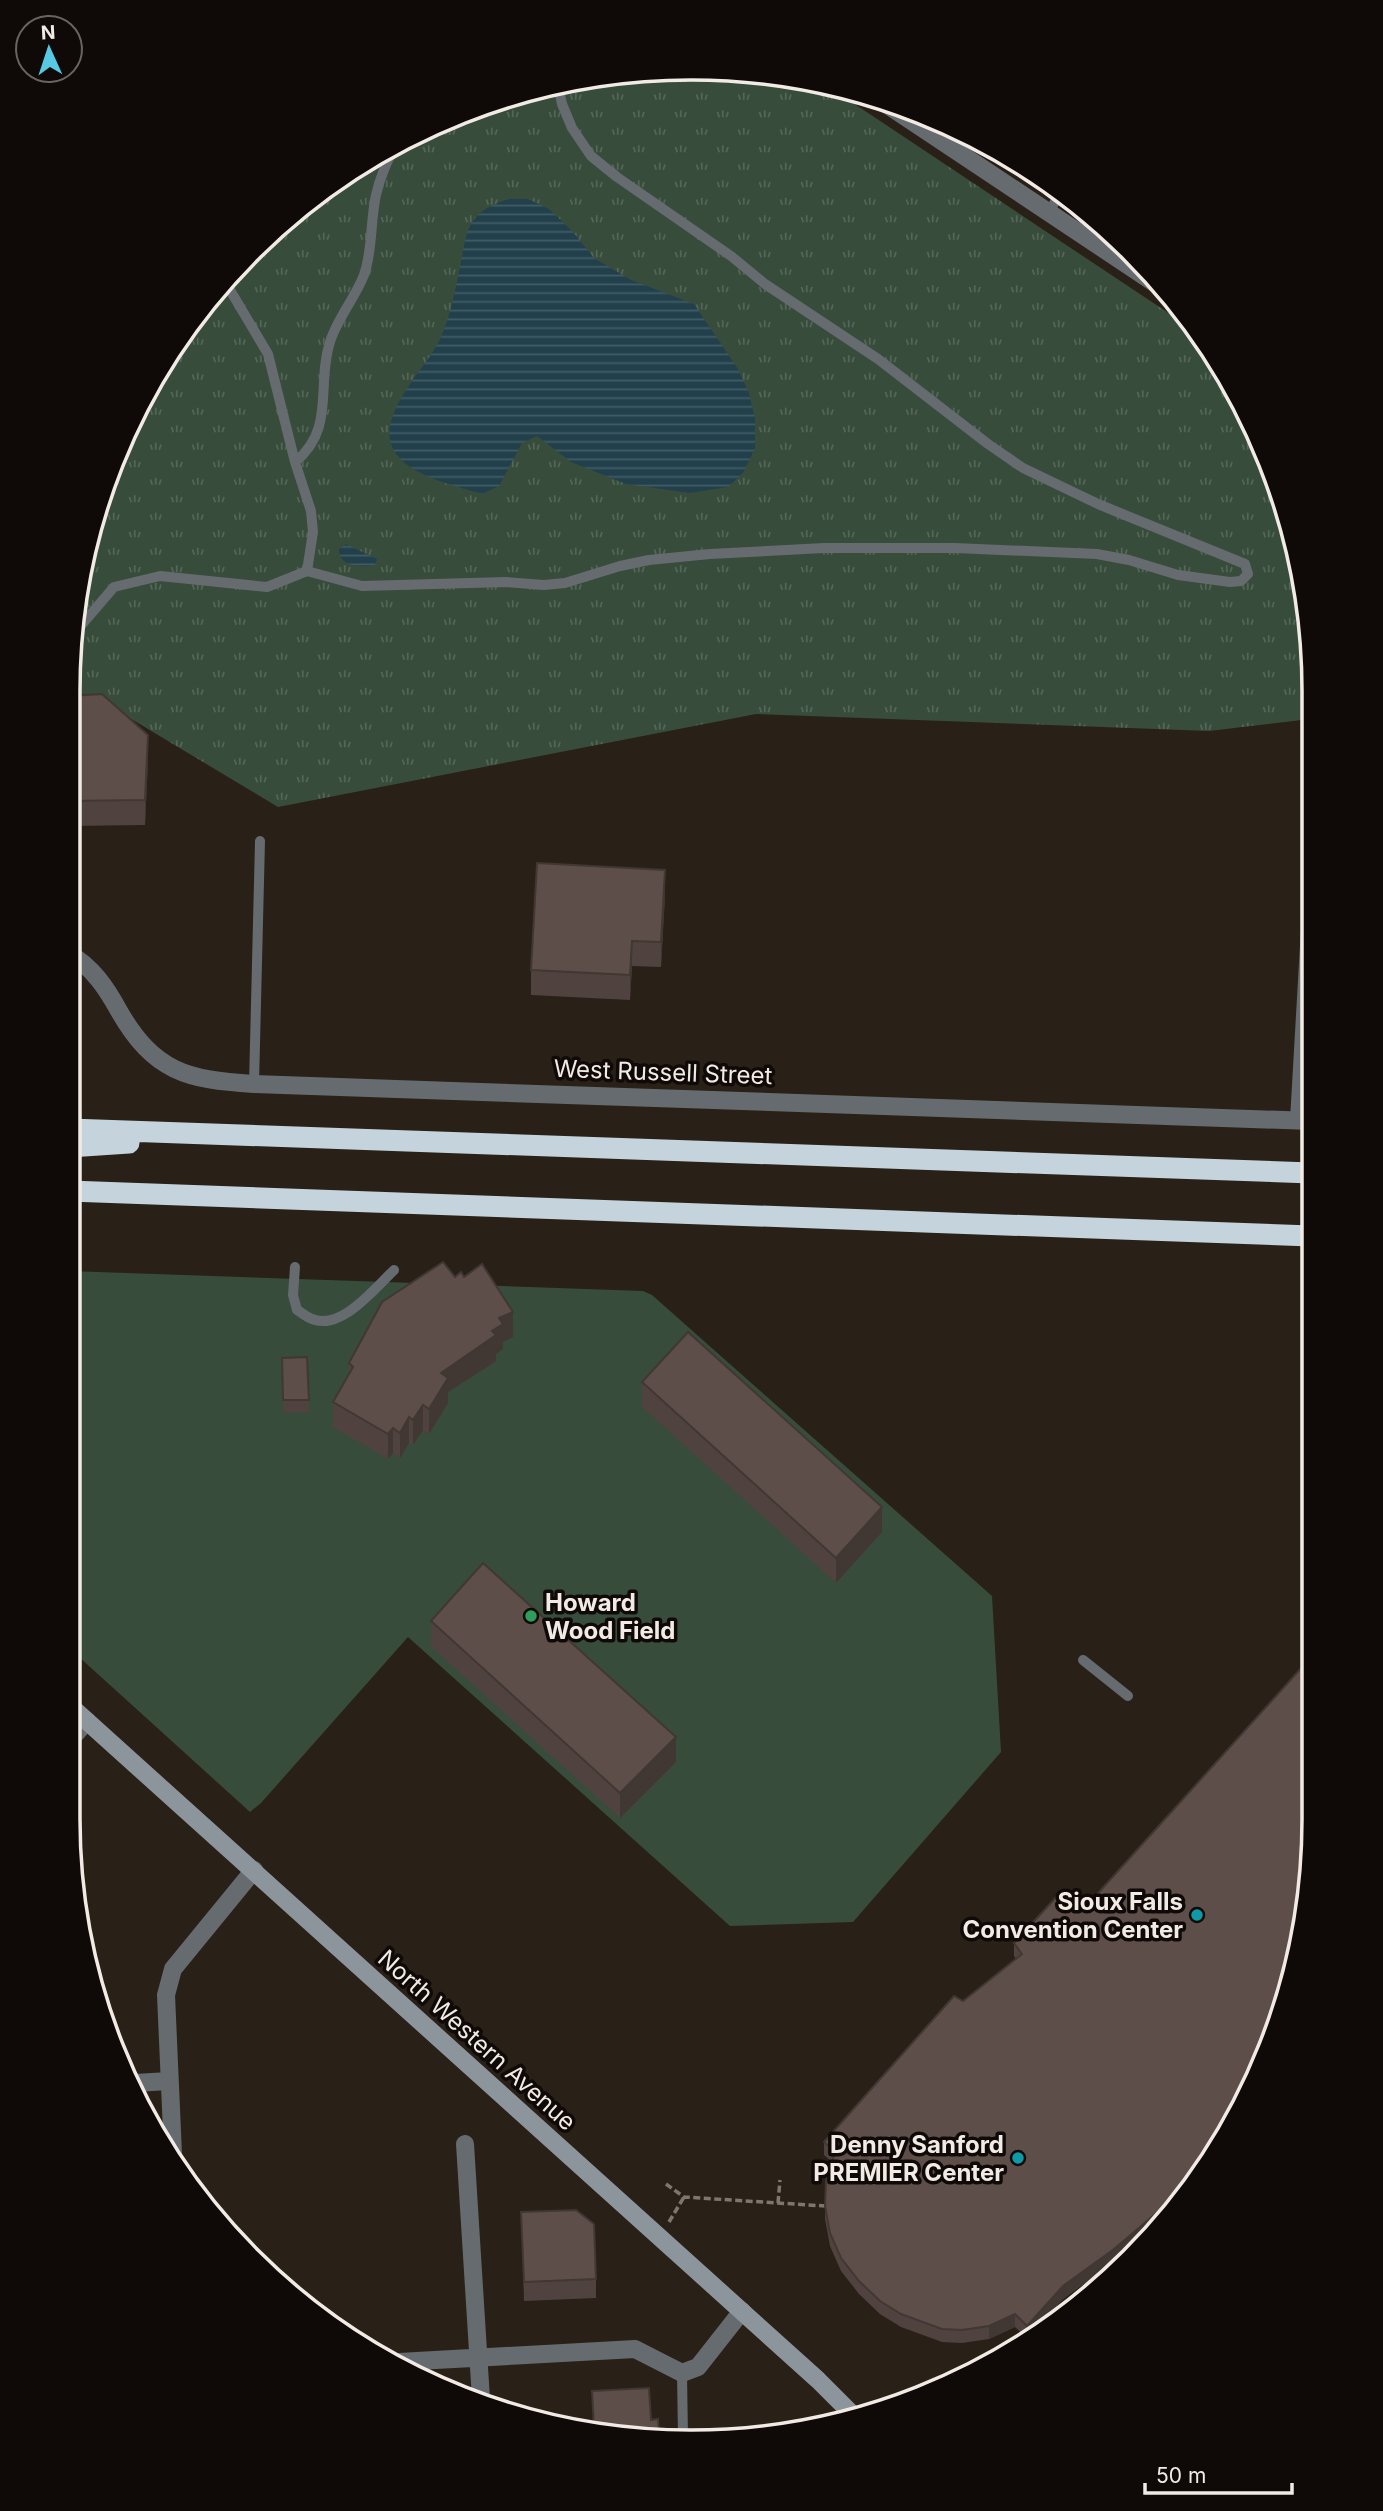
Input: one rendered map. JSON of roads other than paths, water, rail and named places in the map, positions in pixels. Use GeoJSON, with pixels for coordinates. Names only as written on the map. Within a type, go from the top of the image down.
{"type":"FeatureCollection","features":[{"type":"Feature","properties":{"kind":"highway"},"geometry":{"type":"LineString","coordinates":[[80,1129],[1302,1173]]}},
{"type":"Feature","properties":{"kind":"highway"},"geometry":{"type":"LineString","coordinates":[[80,1146],[214,1133]]}},
{"type":"Feature","properties":{"kind":"highway"},"geometry":{"type":"LineString","coordinates":[[80,1194],[128,1193],[1302,1236]]}},
{"type":"Feature","properties":{"kind":"street"},"geometry":{"type":"LineString","coordinates":[[916,124],[1049,211],[1099,236]]}},
{"type":"Feature","properties":{"kind":"street","name":"West Russell Street"},"geometry":{"type":"LineString","coordinates":[[80,963],[92,972],[108,992],[137,1038],[154,1056],[173,1069],[199,1079],[254,1084],[1302,1121]]}},
{"type":"Feature","properties":{"kind":"street","name":"North Western Avenue"},"geometry":{"type":"LineString","coordinates":[[80,1715],[742,2311],[848,2410]]}},
{"type":"Feature","properties":{"kind":"street"},"geometry":{"type":"LineString","coordinates":[[80,1729],[87,1721]]}},
{"type":"Feature","properties":{"kind":"street"},"geometry":{"type":"LineString","coordinates":[[172,2142],[166,1995],[173,1969],[254,1870]]}},
{"type":"Feature","properties":{"kind":"street"},"geometry":{"type":"LineString","coordinates":[[141,2083],[169,2081]]}},
{"type":"Feature","properties":{"kind":"street"},"geometry":{"type":"LineString","coordinates":[[465,2144],[481,2393]]}},
{"type":"Feature","properties":{"kind":"street"},"geometry":{"type":"LineString","coordinates":[[410,2361],[635,2350],[682,2373],[698,2367],[742,2311]]}},
{"type":"Feature","properties":{"kind":"lane"},"geometry":{"type":"LineString","coordinates":[[85,620],[114,586],[160,576],[267,587],[307,571],[362,586],[506,582],[544,585],[565,583],[639,562],[710,554],[824,548],[955,548],[1097,554],[1129,560],[1178,575],[1230,582],[1241,580],[1248,574],[1245,564],[1098,504],[1023,468],[988,444],[878,359],[765,284],[731,256],[591,156],[572,128],[560,95]]}},
{"type":"Feature","properties":{"kind":"lane"},"geometry":{"type":"LineString","coordinates":[[295,462],[309,450],[317,435],[330,342],[363,276],[369,257],[376,196],[388,161]]}},
{"type":"Feature","properties":{"kind":"lane"},"geometry":{"type":"LineString","coordinates":[[1049,211],[1055,201]]}},
{"type":"Feature","properties":{"kind":"lane"},"geometry":{"type":"LineString","coordinates":[[231,291],[268,354],[295,462],[311,511],[313,533],[307,571]]}},
{"type":"Feature","properties":{"kind":"lane"},"geometry":{"type":"LineString","coordinates":[[254,1084],[260,841]]}},
{"type":"Feature","properties":{"kind":"lane"},"geometry":{"type":"LineString","coordinates":[[295,1267],[293,1295],[297,1310],[312,1319],[327,1322],[345,1316],[394,1270]]}},
{"type":"Feature","properties":{"kind":"lane"},"geometry":{"type":"LineString","coordinates":[[1083,1660],[1128,1696]]}},
{"type":"Feature","properties":{"kind":"lane"},"geometry":{"type":"LineString","coordinates":[[682,2373],[683,2430]]}},
{"type":"Feature","properties":{"kind":"water"},"geometry":{"type":"Polygon","coordinates":[[[509,199],[528,199],[549,209],[573,232],[594,258],[631,280],[694,304],[738,369],[749,393],[755,419],[755,448],[743,473],[728,487],[690,493],[626,484],[571,462],[537,436],[522,443],[499,486],[482,494],[430,477],[406,464],[397,455],[389,432],[392,419],[397,405],[442,335],[469,229],[485,210],[509,199]]]}},
{"type":"Feature","properties":{"kind":"water"},"geometry":{"type":"Polygon","coordinates":[[[346,544],[377,559],[375,565],[358,566],[342,560],[339,549],[346,544]]]}},
{"type":"Feature","properties":{"kind":"place","name":"Howard Wood Field"},"geometry":{"type":"Point","coordinates":[531,1616]}},
{"type":"Feature","properties":{"kind":"place","name":"Sioux Falls Convention Center"},"geometry":{"type":"Point","coordinates":[1197,1915]}},
{"type":"Feature","properties":{"kind":"place","name":"Denny Sanford PREMIER Center"},"geometry":{"type":"Point","coordinates":[1018,2158]}}]}
